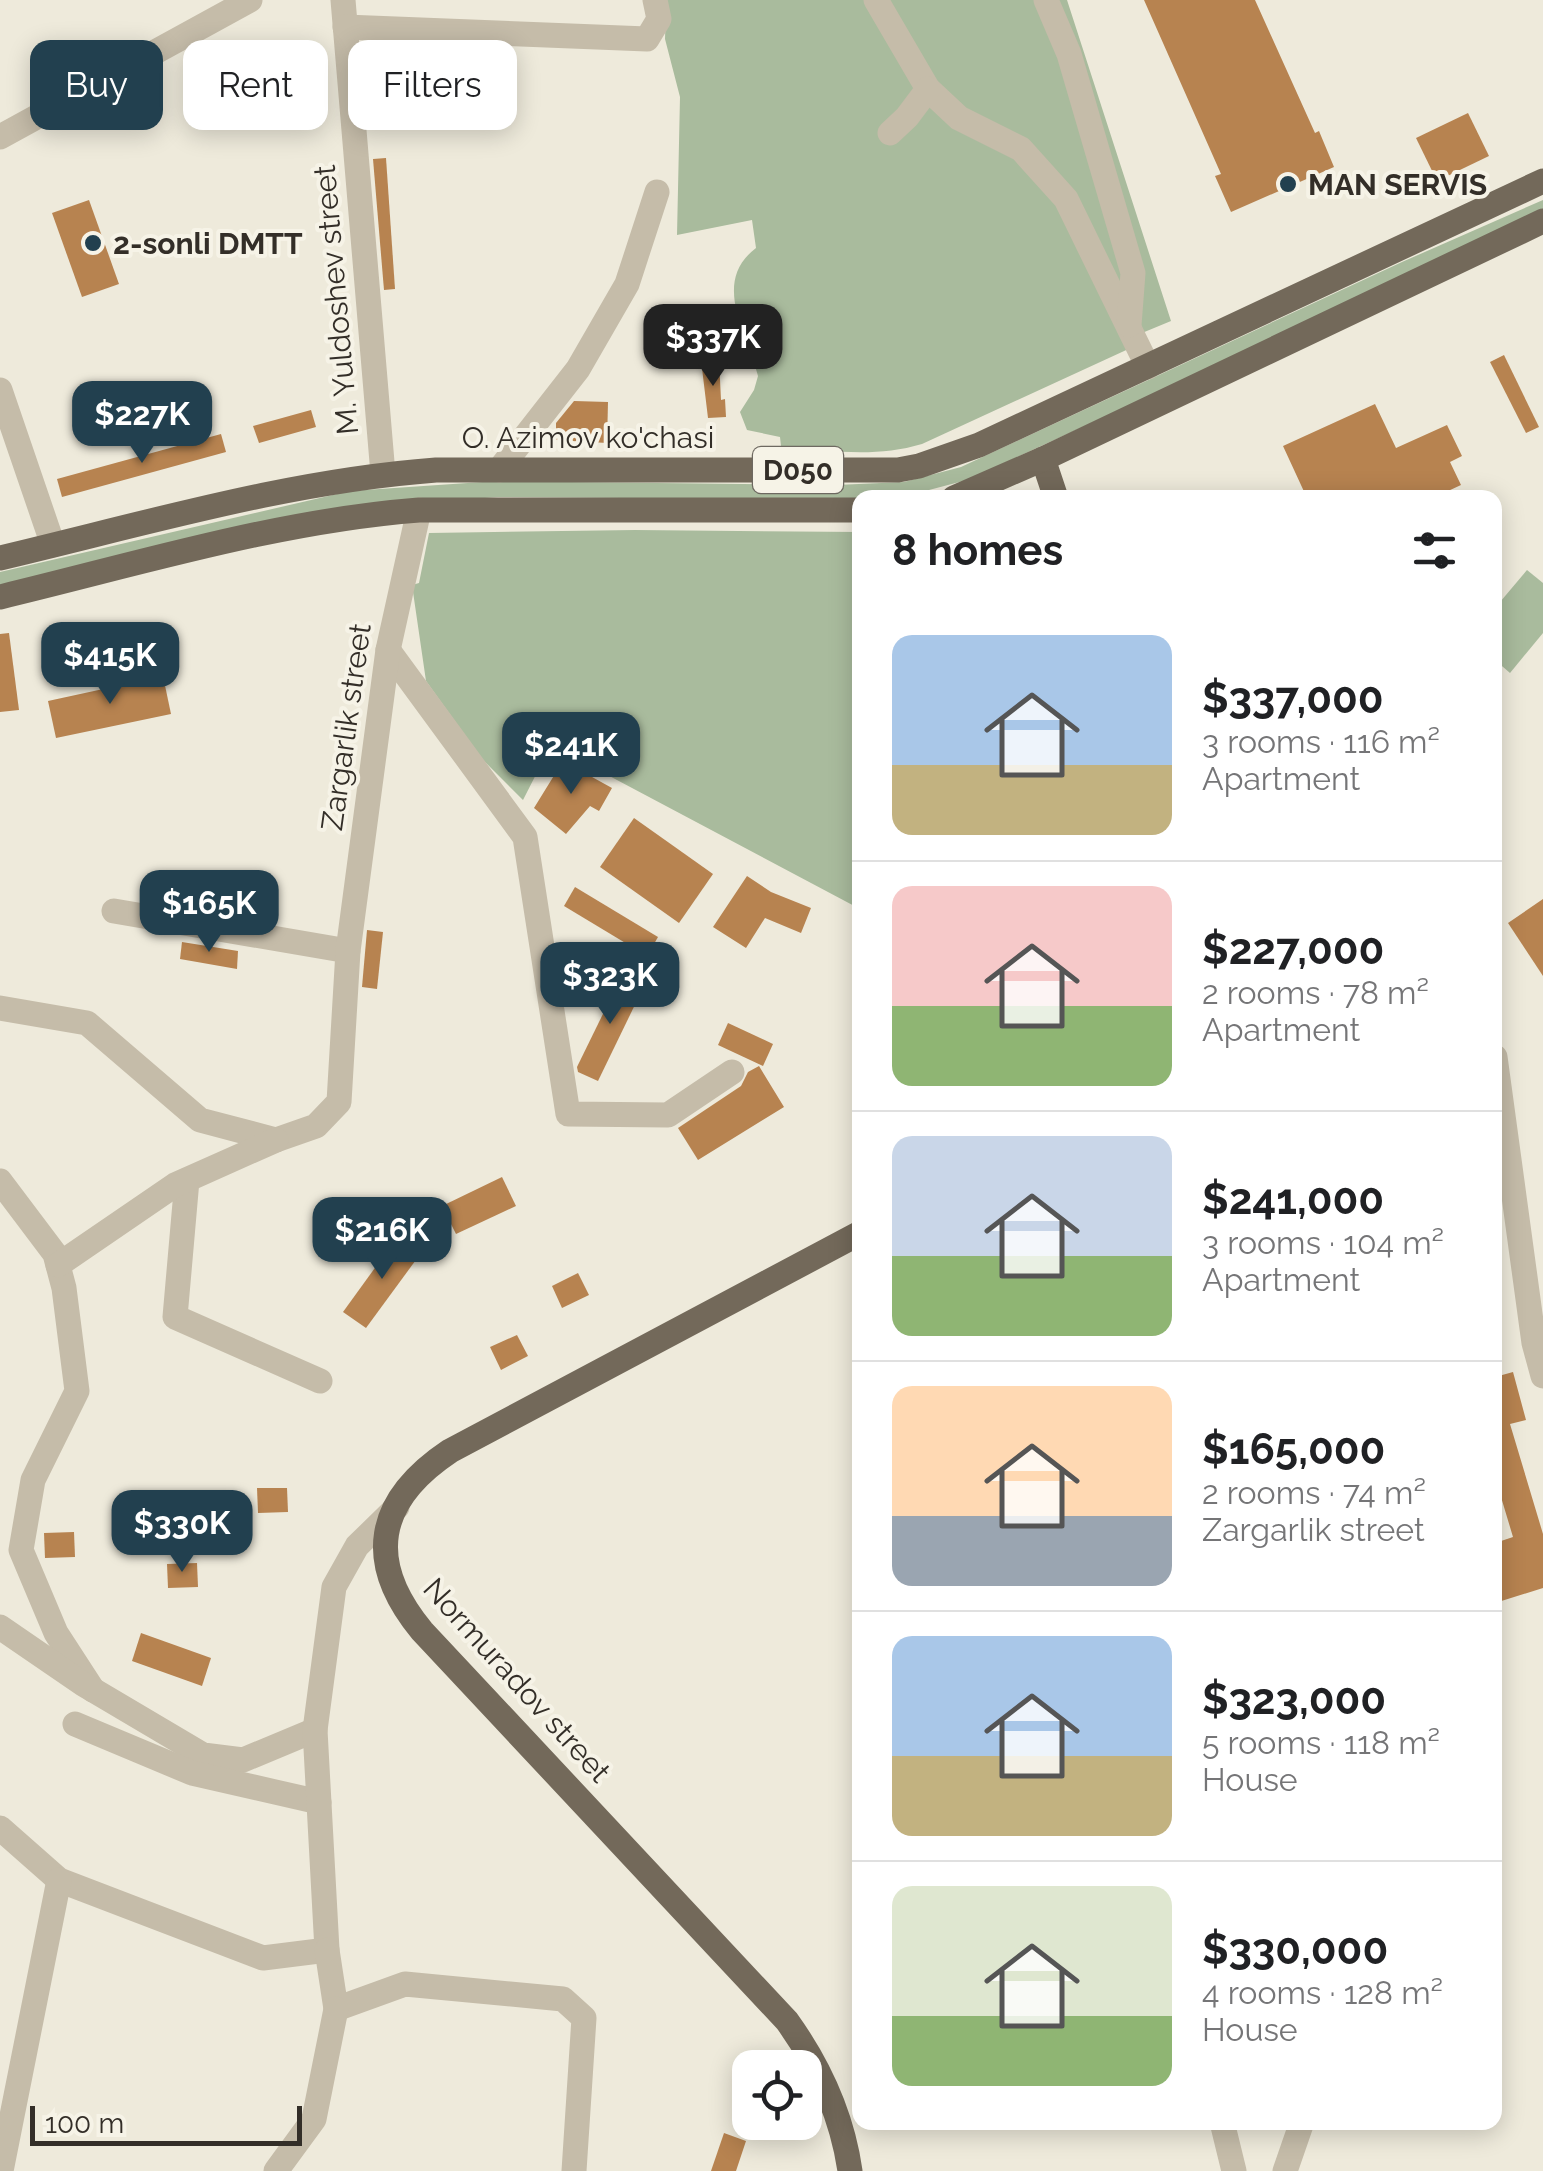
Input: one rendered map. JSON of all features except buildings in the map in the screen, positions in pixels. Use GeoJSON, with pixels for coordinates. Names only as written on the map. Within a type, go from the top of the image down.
{"type":"FeatureCollection","features":[{"type":"Feature","properties":{"kind":"main road","name":"O. Azimov ko'chasi"},"geometry":{"type":"LineString","coordinates":[[0,558],[230,502],[384,474],[436,470],[898,470],[959,454],[1543,182]]}},
{"type":"Feature","properties":{"kind":"main road"},"geometry":{"type":"LineString","coordinates":[[1467,217],[1481,251]]}},
{"type":"Feature","properties":{"kind":"main road"},"geometry":{"type":"LineString","coordinates":[[972,490],[1543,221]]}},
{"type":"Feature","properties":{"kind":"main road"},"geometry":{"type":"LineString","coordinates":[[1043,459],[1053,490]]}},
{"type":"Feature","properties":{"kind":"main road","name":"D050"},"geometry":{"type":"LineString","coordinates":[[0,597],[305,525],[419,510],[852,510]]}},
{"type":"Feature","properties":{"kind":"main road","name":"Normuradov street"},"geometry":{"type":"LineString","coordinates":[[850,2171],[831,2098],[787,2021],[408,1614],[388,1573],[383,1547],[396,1506],[417,1477],[450,1451],[852,1237]]}},
{"type":"Feature","properties":{"kind":"street"},"geometry":{"type":"LineString","coordinates":[[0,137],[250,0]]}},
{"type":"Feature","properties":{"kind":"street","name":"M. Yuldoshev street"},"geometry":{"type":"LineString","coordinates":[[343,0],[384,474]]}},
{"type":"Feature","properties":{"kind":"street"},"geometry":{"type":"LineString","coordinates":[[346,27],[647,39],[658,19],[655,0]]}},
{"type":"Feature","properties":{"kind":"street"},"geometry":{"type":"LineString","coordinates":[[876,0],[928,88],[959,118],[1021,148],[1066,199],[1148,367]]}},
{"type":"Feature","properties":{"kind":"street"},"geometry":{"type":"LineString","coordinates":[[1046,0],[1069,54],[1132,274],[1129,324]]}},
{"type":"Feature","properties":{"kind":"street"},"geometry":{"type":"LineString","coordinates":[[890,132],[907,118],[928,88]]}},
{"type":"Feature","properties":{"kind":"street"},"geometry":{"type":"LineString","coordinates":[[499,470],[578,368],[608,318],[627,284],[657,192]]}},
{"type":"Feature","properties":{"kind":"street"},"geometry":{"type":"LineString","coordinates":[[0,390],[53,545]]}},
{"type":"Feature","properties":{"kind":"street","name":"Zargarlik street"},"geometry":{"type":"LineString","coordinates":[[58,1264],[187,1180],[316,1126],[339,1102],[348,951],[388,650],[419,510]]}},
{"type":"Feature","properties":{"kind":"street"},"geometry":{"type":"LineString","coordinates":[[388,650],[525,837],[568,1114],[668,1115],[732,1072]]}},
{"type":"Feature","properties":{"kind":"street"},"geometry":{"type":"LineString","coordinates":[[114,911],[348,951]]}},
{"type":"Feature","properties":{"kind":"street"},"geometry":{"type":"LineString","coordinates":[[0,1008],[88,1023],[200,1120],[276,1140]]}},
{"type":"Feature","properties":{"kind":"street"},"geometry":{"type":"LineString","coordinates":[[1502,1109],[1534,1343],[1543,1376]]}},
{"type":"Feature","properties":{"kind":"street"},"geometry":{"type":"LineString","coordinates":[[187,1180],[175,1317],[320,1381]]}},
{"type":"Feature","properties":{"kind":"street"},"geometry":{"type":"LineString","coordinates":[[0,1181],[58,1264],[76,1390],[33,1480],[21,1550],[56,1633],[93,1690]]}},
{"type":"Feature","properties":{"kind":"street"},"geometry":{"type":"LineString","coordinates":[[276,2171],[314,2119],[336,2009],[327,1950],[315,1730],[334,1588],[357,1546],[396,1506]]}},
{"type":"Feature","properties":{"kind":"street"},"geometry":{"type":"LineString","coordinates":[[0,1627],[93,1690],[202,1755],[242,1760],[315,1730]]}},
{"type":"Feature","properties":{"kind":"street"},"geometry":{"type":"LineString","coordinates":[[75,1724],[192,1774],[319,1802]]}},
{"type":"Feature","properties":{"kind":"street"},"geometry":{"type":"LineString","coordinates":[[0,1828],[59,1880],[263,1958],[327,1950]]}},
{"type":"Feature","properties":{"kind":"street"},"geometry":{"type":"LineString","coordinates":[[1,2171],[59,1880]]}},
{"type":"Feature","properties":{"kind":"street"},"geometry":{"type":"LineString","coordinates":[[336,2009],[405,1984],[563,1999],[584,2018],[574,2171]]}},
{"type":"Feature","properties":{"kind":"street"},"geometry":{"type":"LineString","coordinates":[[1224,2130],[1234,2171]]}},
{"type":"Feature","properties":{"kind":"street"},"geometry":{"type":"LineString","coordinates":[[1285,2171],[1299,2130]]}},
{"type":"Feature","properties":{"kind":"green space"},"geometry":{"type":"Polygon","coordinates":[[[663,0],[1067,0],[1171,321],[1142,333],[1135,346],[922,444],[887,451],[835,451],[781,446],[780,437],[747,430],[740,412],[758,376],[734,292],[743,261],[756,248],[752,220],[677,235],[680,97],[665,39],[663,0]]]}},
{"type":"Feature","properties":{"kind":"green space"},"geometry":{"type":"Polygon","coordinates":[[[1543,200],[1543,216],[967,480],[929,490],[852,490],[852,499],[837,500],[498,497],[356,508],[0,588],[0,572],[350,491],[497,481],[836,485],[904,482],[961,467],[1543,200]]]}},
{"type":"Feature","properties":{"kind":"green space"},"geometry":{"type":"Polygon","coordinates":[[[852,532],[852,905],[551,745],[523,800],[481,758],[426,681],[412,585],[419,583],[429,533],[852,532]]]}},
{"type":"Feature","properties":{"kind":"green space"},"geometry":{"type":"Polygon","coordinates":[[[1527,570],[1543,583],[1543,633],[1510,673],[1502,666],[1502,600],[1527,570]]]}},
{"type":"Feature","properties":{"kind":"place","name":"MAN SERVIS"},"geometry":{"type":"Point","coordinates":[1288,184]}},
{"type":"Feature","properties":{"kind":"place","name":"2-sonli DMTT"},"geometry":{"type":"Point","coordinates":[93,243]}}]}
